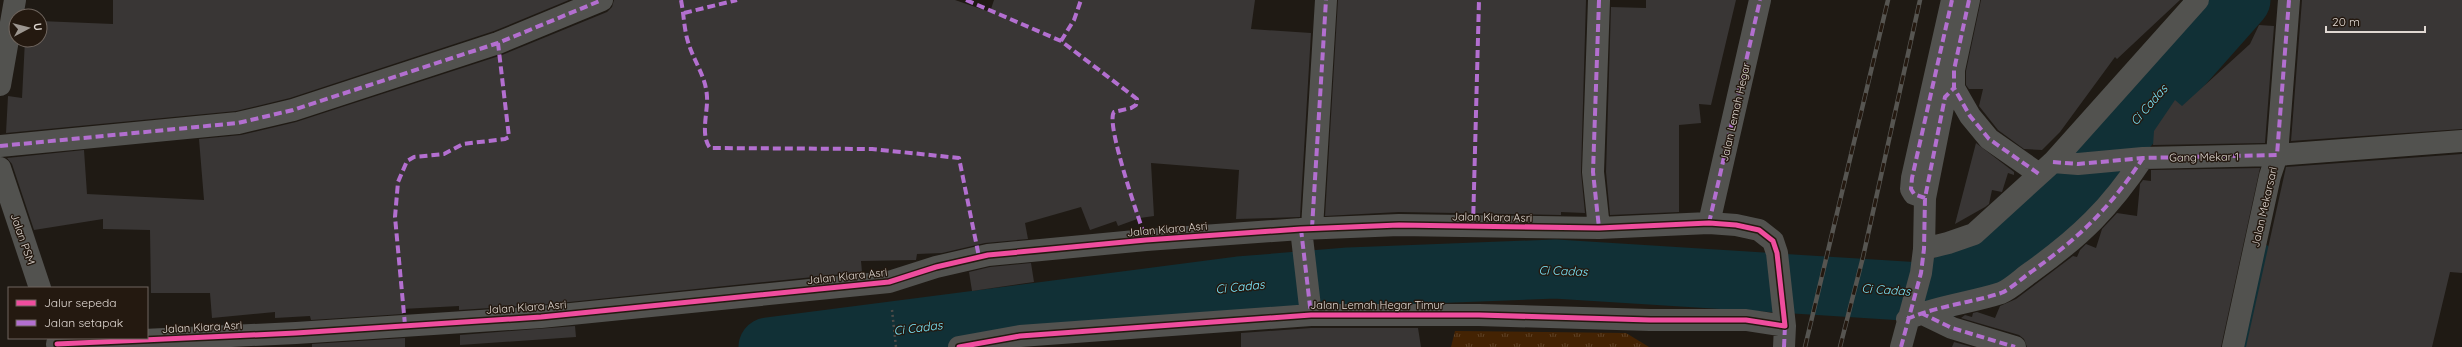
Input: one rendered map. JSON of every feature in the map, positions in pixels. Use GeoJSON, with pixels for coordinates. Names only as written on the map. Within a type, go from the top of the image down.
{"type":"FeatureCollection","features":[{"type":"Feature","properties":{"kind":"street"},"geometry":{"type":"LineString","coordinates":[[0,85],[15,0]]}},
{"type":"Feature","properties":{"kind":"street"},"geometry":{"type":"LineString","coordinates":[[0,146],[238,123],[293,110],[498,43],[602,0]]}},
{"type":"Feature","properties":{"kind":"street"},"geometry":{"type":"LineString","coordinates":[[1310,311],[1302,250],[1306,228],[1326,0]]}},
{"type":"Feature","properties":{"kind":"street"},"geometry":{"type":"LineString","coordinates":[[1599,0],[1592,172],[1599,228]]}},
{"type":"Feature","properties":{"kind":"street","name":"Jalan Lemah Hegar"},"geometry":{"type":"LineString","coordinates":[[1709,223],[1760,0]]}},
{"type":"Feature","properties":{"kind":"street"},"geometry":{"type":"LineString","coordinates":[[1925,198],[1914,194],[1911,189],[1921,135],[1952,0]]}},
{"type":"Feature","properties":{"kind":"street"},"geometry":{"type":"LineString","coordinates":[[1969,0],[1954,70],[1954,88],[1970,116],[1989,139],[2046,168]]}},
{"type":"Feature","properties":{"kind":"street"},"geometry":{"type":"LineString","coordinates":[[1924,249],[1960,240],[1974,234],[2046,168],[2198,0]]}},
{"type":"Feature","properties":{"kind":"street"},"geometry":{"type":"LineString","coordinates":[[2277,155],[2289,0]]}},
{"type":"Feature","properties":{"kind":"street"},"geometry":{"type":"LineString","coordinates":[[1901,347],[1913,315],[1921,273],[1924,249],[1925,198],[1945,97],[1954,88]]}},
{"type":"Feature","properties":{"kind":"street","name":"Jalan Mekarsari"},"geometry":{"type":"LineString","coordinates":[[2233,347],[2270,176],[2277,155],[2462,141]]}},
{"type":"Feature","properties":{"kind":"street","name":"Gang Mekar 1"},"geometry":{"type":"LineString","coordinates":[[2046,168],[2137,158],[2277,155]]}},
{"type":"Feature","properties":{"kind":"street"},"geometry":{"type":"LineString","coordinates":[[1913,315],[2003,292],[2060,251],[2094,222],[2126,184],[2137,158]]}},
{"type":"Feature","properties":{"kind":"street","name":"Jalan PSM"},"geometry":{"type":"LineString","coordinates":[[0,168],[4,197],[40,287]]}},
{"type":"Feature","properties":{"kind":"street","name":"Jalan Kiara Asri"},"geometry":{"type":"LineString","coordinates":[[57,343],[296,333],[541,317],[889,282],[936,267],[988,255],[1146,240],[1306,228],[1407,225],[1599,228],[1709,223],[1736,225],[1759,230],[1773,241],[1777,253],[1784,329]]}},
{"type":"Feature","properties":{"kind":"street","name":"Jalan Lemah Hegar Timur"},"geometry":{"type":"LineString","coordinates":[[959,347],[1020,336],[1310,311],[1650,320],[1746,320],[1784,329]]}},
{"type":"Feature","properties":{"kind":"street"},"geometry":{"type":"LineString","coordinates":[[1913,315],[2015,347]]}},
{"type":"Feature","properties":{"kind":"path"},"geometry":{"type":"LineString","coordinates":[[891,303],[896,346]]}},
{"type":"Feature","properties":{"kind":"green space"},"geometry":{"type":"Polygon","coordinates":[[[1455,331],[1626,333],[1649,347],[1451,347],[1455,331]]]}},
{"type":"Feature","properties":{"kind":"building"},"geometry":{"type":"Polygon","coordinates":[[[113,0],[569,0],[494,31],[290,98],[236,111],[6,133],[8,96],[22,98],[25,48],[48,48],[48,21],[113,24],[113,0]]]}},
{"type":"Feature","properties":{"kind":"building"},"geometry":{"type":"Polygon","coordinates":[[[614,0],[955,0],[990,12],[994,0],[1255,0],[1251,29],[1311,33],[1300,217],[1236,219],[1239,170],[1151,163],[1154,216],[1140,218],[1118,226],[1116,221],[1090,230],[1081,207],[1025,223],[1028,239],[985,243],[942,253],[917,254],[916,260],[861,261],[862,272],[540,305],[459,310],[459,306],[402,309],[403,314],[311,320],[310,316],[275,318],[275,312],[212,318],[210,293],[151,293],[150,230],[103,229],[103,219],[34,230],[12,164],[7,158],[84,150],[87,194],[204,200],[199,139],[241,135],[296,122],[502,55],[607,12],[612,7],[614,0]]]}},
{"type":"Feature","properties":{"kind":"building"},"geometry":{"type":"Polygon","coordinates":[[[1338,0],[1586,0],[1581,172],[1585,213],[1561,212],[1561,215],[1399,212],[1325,216],[1338,0]]]}},
{"type":"Feature","properties":{"kind":"building"},"geometry":{"type":"Polygon","coordinates":[[[1646,0],[1736,0],[1711,105],[1699,104],[1701,123],[1679,125],[1679,212],[1610,215],[1606,172],[1611,7],[1646,8],[1646,0]]]}},
{"type":"Feature","properties":{"kind":"building"},"geometry":{"type":"Polygon","coordinates":[[[1981,0],[2180,0],[2117,59],[2115,57],[2060,132],[2042,150],[2024,149],[1998,130],[1979,106],[1983,89],[1969,89],[1966,85],[1966,71],[1981,0]]]}},
{"type":"Feature","properties":{"kind":"building"},"geometry":{"type":"Polygon","coordinates":[[[2302,0],[2462,0],[2462,129],[2291,141],[2302,0]]]}},
{"type":"Feature","properties":{"kind":"building"},"geometry":{"type":"Polygon","coordinates":[[[2259,25],[2274,26],[2265,143],[2153,145],[2154,131],[2175,100],[2182,106],[2250,44],[2259,25]]]}},
{"type":"Feature","properties":{"kind":"building"},"geometry":{"type":"Polygon","coordinates":[[[1976,143],[2014,172],[2014,175],[2008,173],[2002,192],[1992,190],[1989,204],[1955,224],[1976,143]]]}},
{"type":"Feature","properties":{"kind":"building"},"geometry":{"type":"Polygon","coordinates":[[[2462,154],[2462,273],[2450,272],[2432,347],[2246,347],[2286,167],[2462,154]]]}},
{"type":"Feature","properties":{"kind":"building"},"geometry":{"type":"Polygon","coordinates":[[[2260,168],[2221,347],[2027,347],[2024,339],[2019,335],[1961,318],[1965,315],[1972,317],[1973,313],[1977,312],[1995,318],[2000,306],[2016,299],[2073,256],[2077,257],[2080,250],[2086,244],[2096,248],[2102,229],[2117,213],[2137,216],[2140,184],[2143,180],[2151,181],[2151,170],[2260,168]]]}},
{"type":"Feature","properties":{"kind":"building"},"geometry":{"type":"Polygon","coordinates":[[[1031,263],[1034,282],[972,291],[969,272],[990,267],[1031,263]]]}},
{"type":"Feature","properties":{"kind":"building"},"geometry":{"type":"Polygon","coordinates":[[[575,326],[576,337],[460,345],[460,335],[575,326]]]}},
{"type":"Feature","properties":{"kind":"building"},"geometry":{"type":"Polygon","coordinates":[[[1311,328],[1418,328],[1421,347],[1241,347],[1241,333],[1311,328]]]}},
{"type":"Feature","properties":{"kind":"building"},"geometry":{"type":"Polygon","coordinates":[[[405,338],[405,347],[312,347],[312,344],[405,338]]]}},
{"type":"Feature","properties":{"kind":"building"},"geometry":{"type":"Polygon","coordinates":[[[1954,342],[1972,347],[1952,347],[1954,342]]]}},
{"type":"Feature","properties":{"kind":"waterway","name":"Ci Cadas"},"geometry":{"type":"LineString","coordinates":[[768,347],[1239,286],[1349,277],[1555,269],[1936,293],[2055,210],[2241,0]]}},
{"type":"Feature","properties":{"kind":"waterway"},"geometry":{"type":"LineString","coordinates":[[2244,347],[2265,250]]}},
{"type":"Feature","properties":{"kind":"railway"},"geometry":{"type":"LineString","coordinates":[[1805,347],[1888,0]]}},
{"type":"Feature","properties":{"kind":"railway"},"geometry":{"type":"LineString","coordinates":[[1840,347],[1863,257],[1920,0]]}},
{"type":"Feature","properties":{"kind":"marked path"},"geometry":{"type":"LineString","coordinates":[[0,146],[238,123],[293,110],[498,43],[602,0]]}},
{"type":"Feature","properties":{"kind":"marked path"},"geometry":{"type":"LineString","coordinates":[[681,0],[687,40],[705,83],[707,97],[705,137],[710,148],[872,149],[959,158],[979,257]]}},
{"type":"Feature","properties":{"kind":"marked path"},"geometry":{"type":"LineString","coordinates":[[684,13],[737,0]]}},
{"type":"Feature","properties":{"kind":"marked path"},"geometry":{"type":"LineString","coordinates":[[966,0],[1061,41],[1137,99],[1136,105],[1131,108],[1114,112],[1113,120],[1114,134],[1124,173],[1146,240]]}},
{"type":"Feature","properties":{"kind":"marked path"},"geometry":{"type":"LineString","coordinates":[[1061,41],[1074,20],[1081,0]]}},
{"type":"Feature","properties":{"kind":"marked path"},"geometry":{"type":"LineString","coordinates":[[1312,228],[1326,0]]}},
{"type":"Feature","properties":{"kind":"marked path"},"geometry":{"type":"LineString","coordinates":[[1473,226],[1479,0]]}},
{"type":"Feature","properties":{"kind":"marked path"},"geometry":{"type":"LineString","coordinates":[[1599,0],[1593,172],[1599,228]]}},
{"type":"Feature","properties":{"kind":"marked path"},"geometry":{"type":"LineString","coordinates":[[1709,223],[1760,0]]}},
{"type":"Feature","properties":{"kind":"marked path"},"geometry":{"type":"LineString","coordinates":[[1925,198],[1914,194],[1911,189],[1912,178],[1952,0]]}},
{"type":"Feature","properties":{"kind":"marked path"},"geometry":{"type":"LineString","coordinates":[[1969,0],[1954,70],[1954,88],[1970,116],[1989,139],[2039,174]]}},
{"type":"Feature","properties":{"kind":"marked path"},"geometry":{"type":"LineString","coordinates":[[2053,162],[2078,164],[2143,158],[2277,155],[2289,0]]}},
{"type":"Feature","properties":{"kind":"marked path"},"geometry":{"type":"LineString","coordinates":[[405,325],[395,217],[398,182],[407,161],[414,157],[444,154],[463,144],[505,139],[509,137],[498,43]]}},
{"type":"Feature","properties":{"kind":"marked path"},"geometry":{"type":"LineString","coordinates":[[1901,347],[1921,273],[1924,249],[1925,198],[1945,97],[1954,88]]}},
{"type":"Feature","properties":{"kind":"marked path"},"geometry":{"type":"LineString","coordinates":[[1907,319],[1930,311],[2001,293],[2009,289],[2049,259],[2093,221],[2131,176],[2143,158]]}},
{"type":"Feature","properties":{"kind":"marked path"},"geometry":{"type":"LineString","coordinates":[[1301,229],[1311,315]]}},
{"type":"Feature","properties":{"kind":"marked path"},"geometry":{"type":"LineString","coordinates":[[1921,313],[1952,328],[2015,347]]}},
{"type":"Feature","properties":{"kind":"marked path"},"geometry":{"type":"LineString","coordinates":[[1784,347],[1785,326]]}},
{"type":"Feature","properties":{"kind":"cycle path"},"geometry":{"type":"LineString","coordinates":[[57,344],[296,333],[541,317],[889,282],[936,267],[988,255],[1146,240],[1301,229],[1399,225],[1599,228],[1709,223],[1736,225],[1759,230],[1773,241],[1777,253],[1785,326],[1746,320],[1650,320],[1479,315],[1311,315],[1020,336],[959,347]]}}]}
